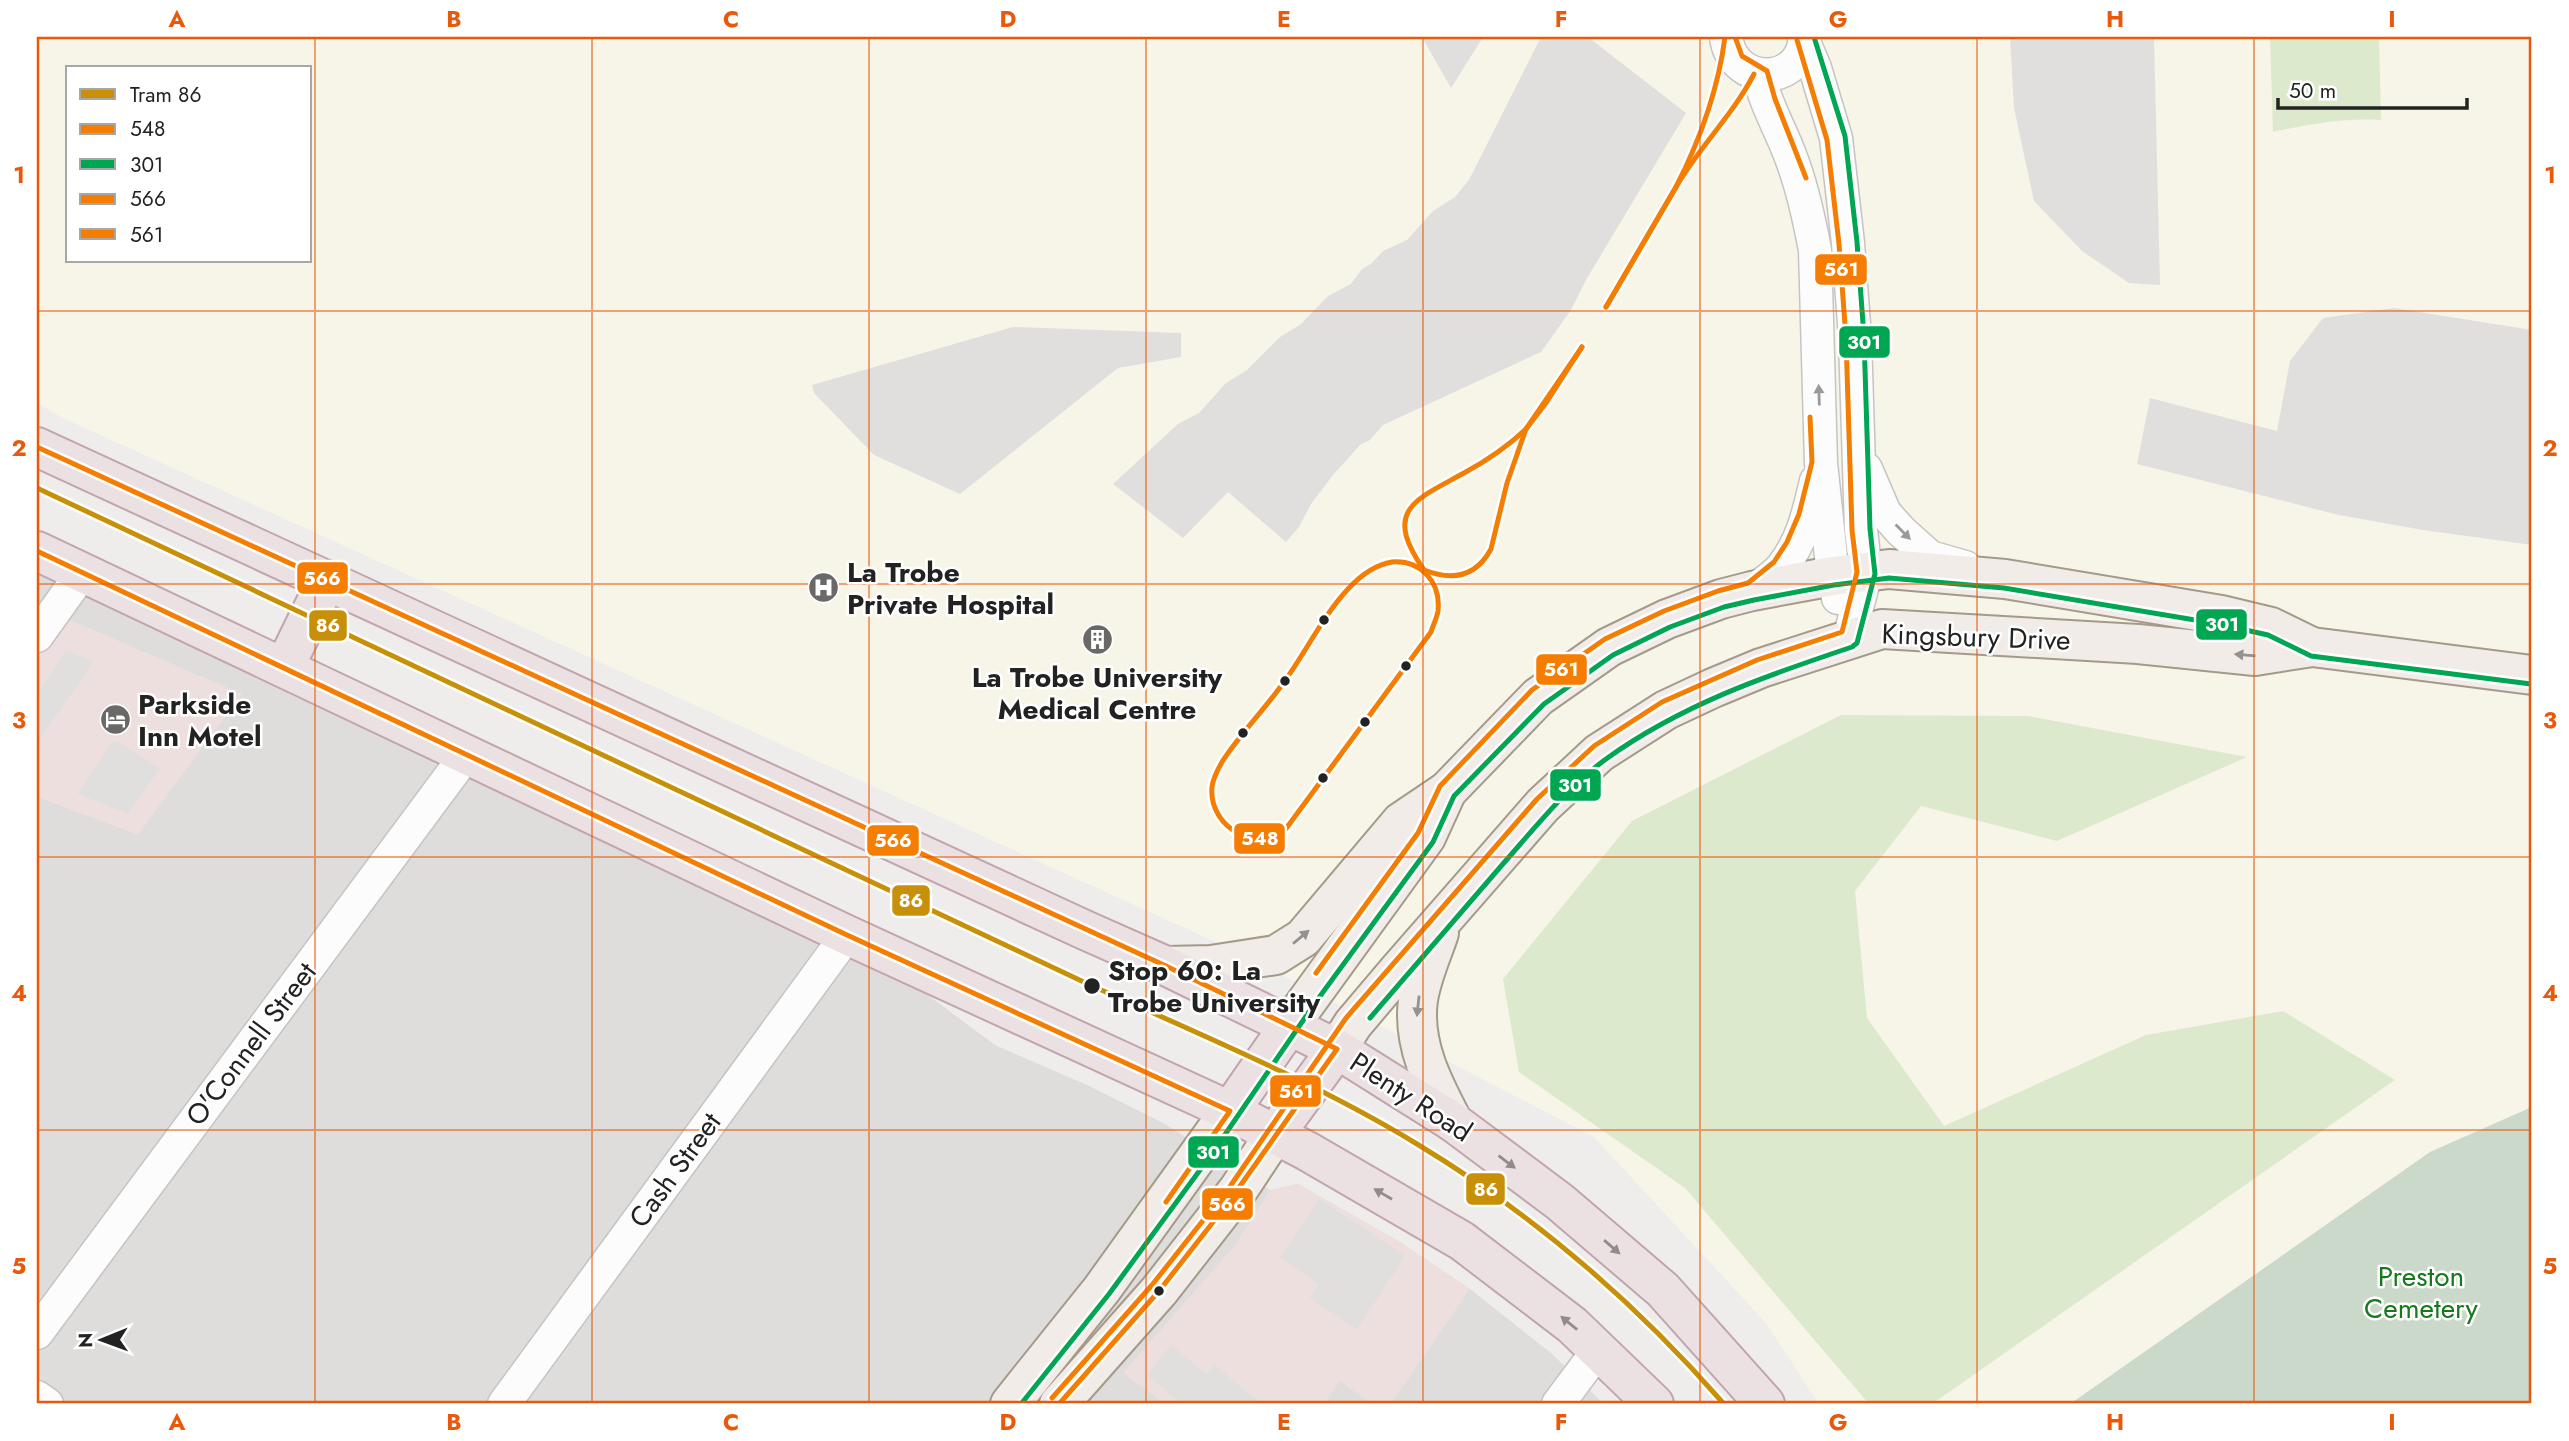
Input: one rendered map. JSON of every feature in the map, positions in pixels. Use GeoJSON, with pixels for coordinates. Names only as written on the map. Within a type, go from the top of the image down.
{"type":"FeatureCollection","features":[{"type":"Feature","properties":{"kind":"highway","name":"Plenty Road"},"geometry":{"type":"LineString","coordinates":[[37,447],[1166,965],[1337,1049],[1453,1122],[1560,1202],[1663,1290],[1765,1404]]}},
{"type":"Feature","properties":{"kind":"highway"},"geometry":{"type":"LineString","coordinates":[[37,551],[847,935],[1275,1134],[1453,1235],[1572,1325],[1654,1404]]}},
{"type":"Feature","properties":{"kind":"highway"},"geometry":{"type":"LineString","coordinates":[[284,668],[327,580]]}},
{"type":"Feature","properties":{"kind":"highway"},"geometry":{"type":"LineString","coordinates":[[1230,1111],[1289,1026]]}},
{"type":"Feature","properties":{"kind":"highway"},"geometry":{"type":"LineString","coordinates":[[1275,1134],[1337,1049]]}},
{"type":"Feature","properties":{"kind":"main road","name":"Kingsbury Drive"},"geometry":{"type":"LineString","coordinates":[[1289,1026],[1426,837],[1447,791],[1538,697],[1609,647],[1667,619],[1721,599],[1752,591],[1889,569],[2005,579],[2221,615],[2271,627],[2312,647]]}},
{"type":"Feature","properties":{"kind":"main road","name":"Kingsbury Drive"},"geometry":{"type":"LineString","coordinates":[[1337,1049],[1353,1024],[1543,804],[1598,753],[1666,710],[1713,688],[1761,668],[1849,639],[1882,629],[1908,628],[2138,644],[2255,656],[2312,647],[2532,675]]}},
{"type":"Feature","properties":{"kind":"main road"},"geometry":{"type":"LineString","coordinates":[[1166,965],[1211,965],[1276,955],[1303,938],[1401,822],[1447,791]]}},
{"type":"Feature","properties":{"kind":"main road"},"geometry":{"type":"LineString","coordinates":[[1444,918],[1418,997],[1416,1020],[1419,1042],[1433,1083],[1453,1122]]}},
{"type":"Feature","properties":{"kind":"main road"},"geometry":{"type":"LineString","coordinates":[[1010,1404],[1102,1289],[1230,1111]]}},
{"type":"Feature","properties":{"kind":"main road"},"geometry":{"type":"LineString","coordinates":[[1059,1404],[1159,1291],[1228,1203],[1275,1134]]}},
{"type":"Feature","properties":{"kind":"main road"},"geometry":{"type":"LineString","coordinates":[[1102,1289],[1148,1268],[1210,1196],[1220,1194],[1228,1203]]}},
{"type":"Feature","properties":{"kind":"main road"},"geometry":{"type":"LineString","coordinates":[[1059,1342],[1117,1338]]}},
{"type":"Feature","properties":{"kind":"street"},"geometry":{"type":"LineString","coordinates":[[1726,37],[1727,48],[1733,59],[1743,68],[1759,75],[1774,74],[1788,68],[1799,56],[1805,39]]}},
{"type":"Feature","properties":{"kind":"street"},"geometry":{"type":"LineString","coordinates":[[1805,39],[1836,138],[1849,256],[1861,530],[1849,575]]}},
{"type":"Feature","properties":{"kind":"street"},"geometry":{"type":"LineString","coordinates":[[1759,75],[1764,98],[1791,156],[1813,239],[1821,463],[1849,575],[1849,639]]}},
{"type":"Feature","properties":{"kind":"street"},"geometry":{"type":"LineString","coordinates":[[1859,452],[1885,513],[1930,557],[2005,579]]}},
{"type":"Feature","properties":{"kind":"street"},"geometry":{"type":"LineString","coordinates":[[1752,591],[1781,568],[1795,546],[1807,517],[1821,463]]}},
{"type":"Feature","properties":{"kind":"street"},"geometry":{"type":"LineString","coordinates":[[37,636],[82,573]]}},
{"type":"Feature","properties":{"kind":"street","name":"O'Connell Street"},"geometry":{"type":"LineString","coordinates":[[37,1334],[466,755]]}},
{"type":"Feature","properties":{"kind":"street","name":"Cash Street"},"geometry":{"type":"LineString","coordinates":[[504,1404],[847,935]]}},
{"type":"Feature","properties":{"kind":"street"},"geometry":{"type":"LineString","coordinates":[[1558,1404],[1599,1349]]}},
{"type":"Feature","properties":{"kind":"street"},"geometry":{"type":"LineString","coordinates":[[37,1397],[47,1404]]}},
{"type":"Feature","properties":{"kind":"shaded area"},"geometry":{"type":"Polygon","coordinates":[[[37,37],[2532,37],[2532,1107],[2430,1152],[2070,1404],[1819,1404],[1766,1323],[1594,1137],[1240,953],[61,417],[37,403],[37,37]]]}},
{"type":"Feature","properties":{"kind":"shaded area"},"geometry":{"type":"Polygon","coordinates":[[[1422,37],[1483,37],[1451,88],[1422,37]]]}},
{"type":"Feature","properties":{"kind":"shaded area"},"geometry":{"type":"Polygon","coordinates":[[[1541,37],[1588,37],[1686,113],[1586,280],[1571,310],[1541,352],[1383,425],[1370,440],[1361,444],[1333,475],[1286,542],[1228,492],[1183,538],[1113,484],[1178,424],[1199,413],[1226,383],[1247,370],[1280,337],[1301,324],[1328,296],[1351,284],[1362,269],[1383,251],[1407,240],[1433,211],[1455,197],[1469,180],[1541,37]]]}},
{"type":"Feature","properties":{"kind":"shaded area"},"geometry":{"type":"Polygon","coordinates":[[[2010,37],[2154,37],[2160,285],[2129,283],[2082,251],[2034,201],[2014,108],[2010,37]]]}},
{"type":"Feature","properties":{"kind":"shaded area"},"geometry":{"type":"Polygon","coordinates":[[[2394,308],[2532,330],[2532,545],[2339,515],[2137,464],[2150,398],[2277,431],[2290,361],[2323,318],[2394,308]]]}},
{"type":"Feature","properties":{"kind":"shaded area"},"geometry":{"type":"Polygon","coordinates":[[[1013,327],[1181,333],[1181,357],[1118,368],[960,494],[874,455],[814,393],[812,385],[1013,327]]]}},
{"type":"Feature","properties":{"kind":"shaded area"},"geometry":{"type":"Polygon","coordinates":[[[37,574],[917,987],[995,1045],[1087,1085],[1165,1124],[1270,1190],[1298,1184],[1400,1242],[1470,1289],[1551,1353],[1604,1404],[37,1404],[37,574]]]}},
{"type":"Feature","properties":{"kind":"shaded area","name":"Parkside Inn Motel"},"geometry":{"type":"Polygon","coordinates":[[[63,617],[242,694],[138,835],[37,797],[37,655],[63,617]]]}},
{"type":"Feature","properties":{"kind":"shaded area"},"geometry":{"type":"Polygon","coordinates":[[[66,651],[94,661],[37,743],[37,693],[66,651]]]}},
{"type":"Feature","properties":{"kind":"shaded area"},"geometry":{"type":"Polygon","coordinates":[[[114,740],[160,768],[128,814],[78,794],[114,740]]]}},
{"type":"Feature","properties":{"kind":"shaded area"},"geometry":{"type":"Polygon","coordinates":[[[1298,1184],[1400,1242],[1470,1289],[1391,1404],[1371,1404],[1340,1381],[1324,1404],[1165,1404],[1123,1373],[1235,1245],[1270,1190],[1298,1184]]]}},
{"type":"Feature","properties":{"kind":"shaded area"},"geometry":{"type":"Polygon","coordinates":[[[1319,1199],[1405,1256],[1357,1329],[1310,1298],[1319,1284],[1280,1258],[1319,1199]]]}},
{"type":"Feature","properties":{"kind":"shaded area"},"geometry":{"type":"Polygon","coordinates":[[[1171,1345],[1206,1374],[1214,1365],[1262,1404],[1183,1404],[1147,1375],[1171,1345]]]}},
{"type":"Feature","properties":{"kind":"green space"},"geometry":{"type":"Polygon","coordinates":[[[2270,37],[2379,37],[2381,120],[2327,122],[2273,132],[2270,37]]]}},
{"type":"Feature","properties":{"kind":"green space"},"geometry":{"type":"Polygon","coordinates":[[[1841,715],[2028,716],[2247,757],[2057,841],[1921,806],[1855,891],[1867,1018],[1944,1126],[2146,1035],[2283,1011],[2395,1080],[1932,1404],[1869,1404],[1685,1188],[1519,1072],[1503,979],[1632,821],[1841,715]]]}},
{"type":"Feature","properties":{"kind":"green space","name":"Preston Cemetery"},"geometry":{"type":"Polygon","coordinates":[[[2532,1107],[2532,1404],[2070,1404],[2430,1152],[2532,1107]]]}},
{"type":"Feature","properties":{"kind":"tram line","name":"86"},"geometry":{"type":"LineString","coordinates":[[37,488],[1088,984],[1255,1059],[1378,1121],[1460,1171],[1542,1230],[1655,1330],[1724,1404]]}},
{"type":"Feature","properties":{"kind":"transit line","name":"548"},"geometry":{"type":"LineString","coordinates":[[1676,187],[1707,114],[1725,37]]}},
{"type":"Feature","properties":{"kind":"transit line","name":"561"},"geometry":{"type":"LineString","coordinates":[[1735,37],[1742,56],[1767,71],[1806,178]]}},
{"type":"Feature","properties":{"kind":"transit line","name":"301"},"geometry":{"type":"LineString","coordinates":[[1370,1018],[1551,809],[1591,770],[1635,740],[1694,707],[1857,643],[1875,574],[1870,529],[1864,337],[1845,136],[1814,37]]}},
{"type":"Feature","properties":{"kind":"transit line","name":"561"},"geometry":{"type":"LineString","coordinates":[[1052,1398],[1152,1285],[1231,1185],[1346,1018],[1537,799],[1594,746],[1662,702],[1757,660],[1842,632],[1857,572],[1852,530],[1846,338],[1839,244],[1827,140],[1797,40]]}},
{"type":"Feature","properties":{"kind":"transit line","name":"548"},"geometry":{"type":"LineString","coordinates":[[1676,187],[1754,74]]}},
{"type":"Feature","properties":{"kind":"transit line","name":"548"},"geometry":{"type":"LineString","coordinates":[[1606,307],[1676,187]]}},
{"type":"Feature","properties":{"kind":"transit line","name":"548"},"geometry":{"type":"LineString","coordinates":[[1606,307],[1676,187]]}},
{"type":"Feature","properties":{"kind":"transit line","name":"548"},"geometry":{"type":"LineString","coordinates":[[1526,429],[1582,347]]}},
{"type":"Feature","properties":{"kind":"transit line","name":"548"},"geometry":{"type":"LineString","coordinates":[[1526,429],[1582,347]]}},
{"type":"Feature","properties":{"kind":"transit line","name":"561"},"geometry":{"type":"LineString","coordinates":[[1316,973],[1418,833],[1440,786],[1532,690],[1605,639],[1664,611],[1748,583],[1774,562],[1787,542],[1799,514],[1812,462],[1810,417]]}},
{"type":"Feature","properties":{"kind":"transit line","name":"548"},"geometry":{"type":"LineString","coordinates":[[1424,570],[1454,576],[1471,571],[1485,558],[1491,549],[1507,483],[1526,429]]}},
{"type":"Feature","properties":{"kind":"transit line","name":"548"},"geometry":{"type":"LineString","coordinates":[[1424,570],[1406,533],[1405,520],[1410,509],[1431,491],[1496,453],[1526,429]]}},
{"type":"Feature","properties":{"kind":"transit line","name":"566"},"geometry":{"type":"LineString","coordinates":[[37,447],[1166,966],[1337,1049],[1228,1203],[1159,1291],[1059,1404]]}},
{"type":"Feature","properties":{"kind":"transit line","name":"566"},"geometry":{"type":"LineString","coordinates":[[37,551],[847,935],[1230,1111],[1166,1202]]}},
{"type":"Feature","properties":{"kind":"transit line","name":"548"},"geometry":{"type":"LineString","coordinates":[[1392,562],[1412,565],[1420,569],[1432,582],[1438,600],[1438,611],[1431,632],[1285,830],[1274,836],[1257,839],[1234,831],[1218,815],[1213,802],[1213,784],[1222,762],[1284,682],[1339,600],[1368,572],[1392,562]]}},
{"type":"Feature","properties":{"kind":"transit line","name":"301"},"geometry":{"type":"LineString","coordinates":[[1021,1404],[1109,1294],[1211,1155],[1315,1003],[1433,842],[1454,796],[1544,704],[1613,655],[1670,627],[1724,607],[1754,600],[1889,578],[2004,588],[2219,624],[2268,635],[2311,656],[2531,684]]}},
{"type":"Feature","properties":{"kind":"place","name":"La Trobe Private Hospital"},"geometry":{"type":"Point","coordinates":[824,588]}},
{"type":"Feature","properties":{"kind":"place","name":"La Trobe University Medical Centre"},"geometry":{"type":"Point","coordinates":[1097,640]}},
{"type":"Feature","properties":{"kind":"place","name":"Parkside Inn Motel"},"geometry":{"type":"Point","coordinates":[115,720]}},
{"type":"Feature","properties":{"kind":"place","name":"Stop 60: La Trobe University"},"geometry":{"type":"Point","coordinates":[1092,986]}}]}
